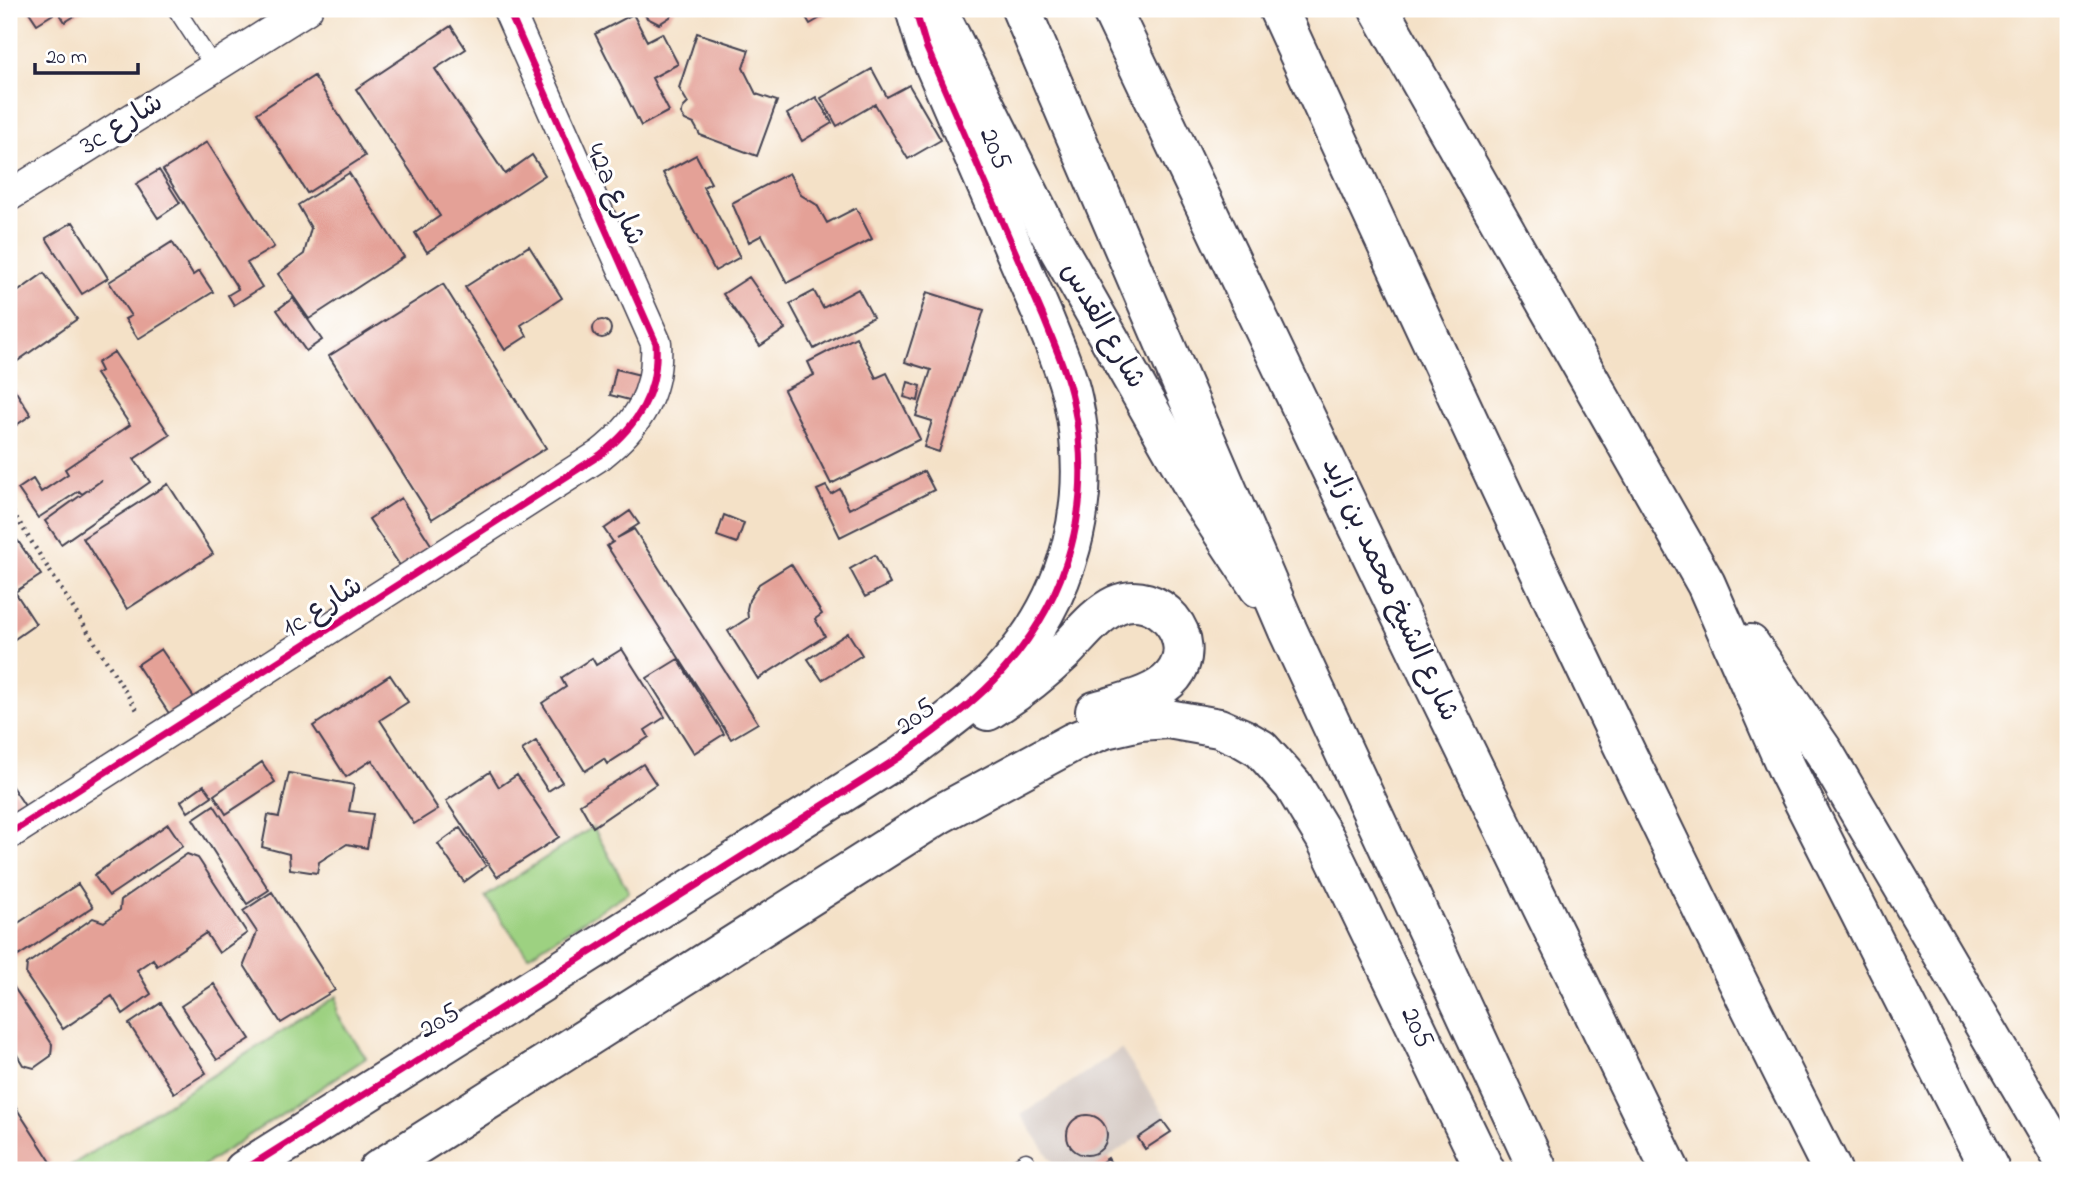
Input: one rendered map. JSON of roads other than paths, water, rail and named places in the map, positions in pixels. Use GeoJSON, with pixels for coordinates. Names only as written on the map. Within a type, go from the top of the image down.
{"type":"FeatureCollection","features":[{"type":"Feature","properties":{"kind":"main road","name":"205"},"geometry":{"type":"LineString","coordinates":[[244,1170],[903,755],[978,697],[1023,649],[1043,617],[1071,552],[1080,512],[1079,437],[1073,400],[1060,358],[926,46],[915,9]]}},
{"type":"Feature","properties":{"kind":"main road","name":"شارع القدس"},"geometry":{"type":"LineString","coordinates":[[937,9],[1051,236],[1199,496],[1288,631]]}},
{"type":"Feature","properties":{"kind":"main road"},"geometry":{"type":"LineString","coordinates":[[1021,9],[1288,631],[1538,1170]]}},
{"type":"Feature","properties":{"kind":"main road","name":"شارع الشيخ محمد بن زايد"},"geometry":{"type":"LineString","coordinates":[[1111,9],[1432,682],[1670,1170]]}},
{"type":"Feature","properties":{"kind":"main road"},"geometry":{"type":"LineString","coordinates":[[1278,9],[1540,575],[1745,998],[1832,1170]]}},
{"type":"Feature","properties":{"kind":"main road"},"geometry":{"type":"LineString","coordinates":[[1379,9],[1706,584],[1787,769],[1990,1170]]}},
{"type":"Feature","properties":{"kind":"main road"},"geometry":{"type":"LineString","coordinates":[[1706,584],[1769,670],[1824,752],[2068,1168]]}},
{"type":"Feature","properties":{"kind":"main road"},"geometry":{"type":"LineString","coordinates":[[903,755],[956,731],[1003,701],[1038,676],[1100,616],[1117,605],[1136,600],[1154,604],[1168,615],[1178,629],[1183,645],[1180,662],[1172,677],[1157,688],[1083,715],[1055,730],[940,814]]}},
{"type":"Feature","properties":{"kind":"main road","name":"205"},"geometry":{"type":"LineString","coordinates":[[378,1170],[940,814],[1073,742],[1105,729],[1140,721],[1168,719],[1207,725],[1242,738],[1261,749],[1293,785],[1325,838],[1485,1170]]}},
{"type":"Feature","properties":{"kind":"street","name":"3c شارع"},"geometry":{"type":"LineString","coordinates":[[9,196],[307,9]]}},
{"type":"Feature","properties":{"kind":"street","name":"42a شارع"},"geometry":{"type":"LineString","coordinates":[[508,9],[656,343],[657,365],[647,402]]}},
{"type":"Feature","properties":{"kind":"street","name":"1c شارع"},"geometry":{"type":"LineString","coordinates":[[9,834],[600,455],[619,440],[647,402]]}},
{"type":"Feature","properties":{"kind":"lane"},"geometry":{"type":"LineString","coordinates":[[176,9],[214,67]]}}]}
